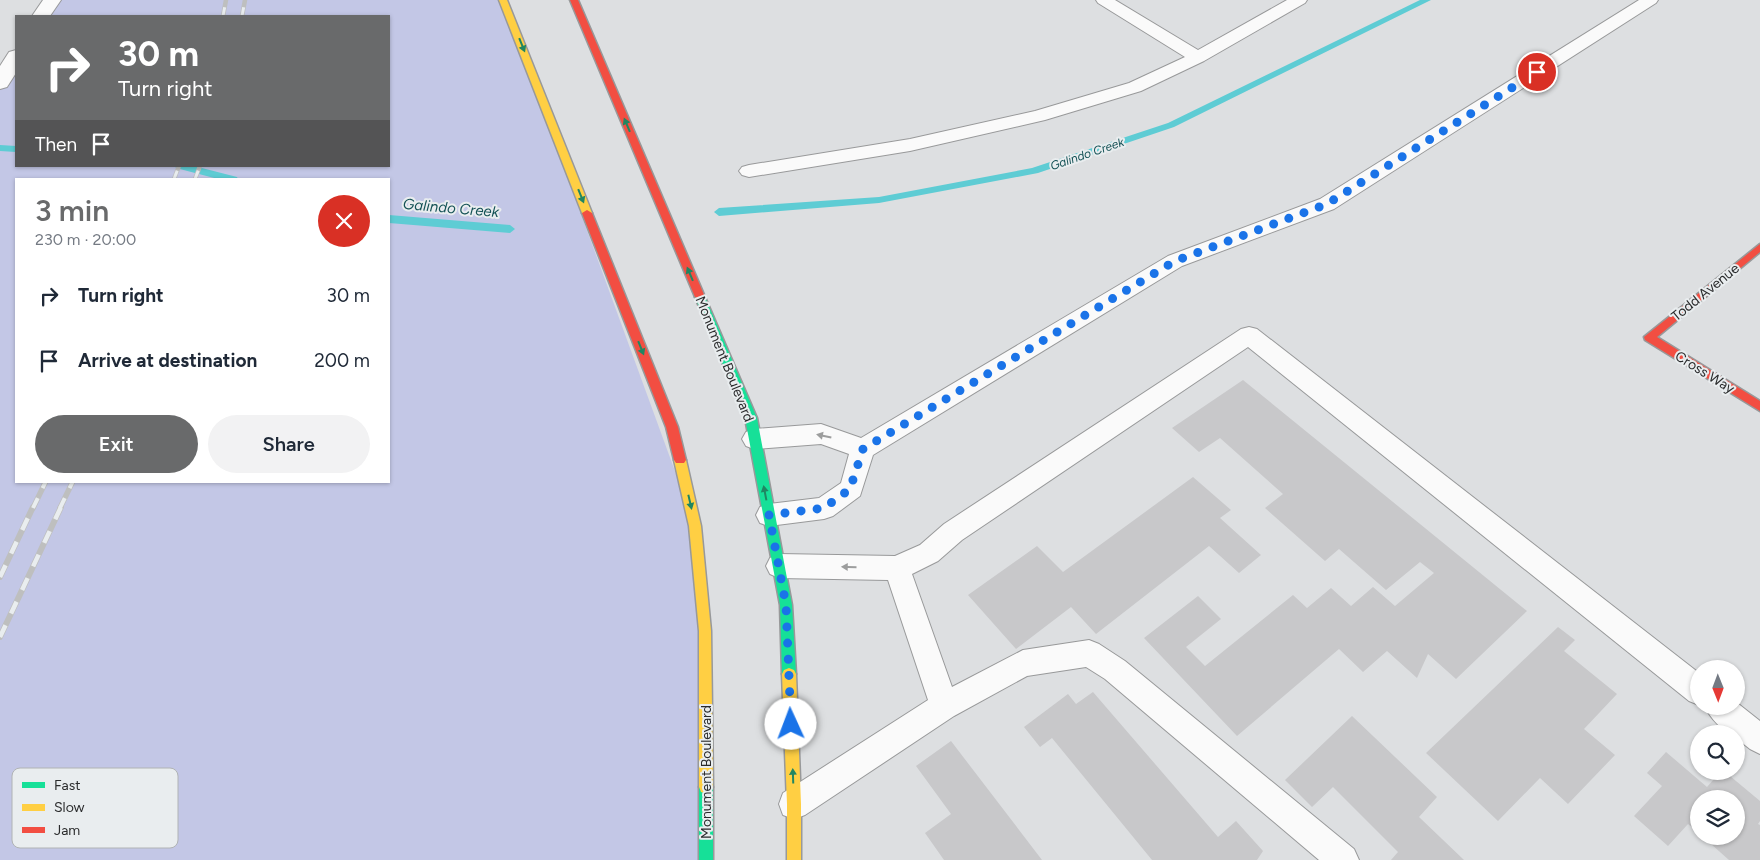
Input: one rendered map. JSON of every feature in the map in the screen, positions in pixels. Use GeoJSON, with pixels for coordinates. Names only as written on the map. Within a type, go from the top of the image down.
{"type":"FeatureCollection","features":[{"type":"Feature","properties":{"kind":"main road","name":"Monument Boulevard"},"geometry":{"type":"LineString","coordinates":[[503,0],[672,427],[695,526],[705,631],[706,860]]}},
{"type":"Feature","properties":{"kind":"main road","name":"Monument Boulevard"},"geometry":{"type":"LineString","coordinates":[[574,0],[750,418],[786,605],[794,804],[794,860]]}},
{"type":"Feature","properties":{"kind":"main road","name":"Todd Avenue"},"geometry":{"type":"LineString","coordinates":[[1649,337],[1760,246]]}},
{"type":"Feature","properties":{"kind":"main road","name":"Cross Way"},"geometry":{"type":"LineString","coordinates":[[1649,337],[1760,407]]}},
{"type":"Feature","properties":{"kind":"street"},"geometry":{"type":"LineString","coordinates":[[42,15],[52,0]]}},
{"type":"Feature","properties":{"kind":"street"},"geometry":{"type":"LineString","coordinates":[[0,83],[15,58]]}},
{"type":"Feature","properties":{"kind":"lane"},"geometry":{"type":"LineString","coordinates":[[1104,0],[1198,57]]}},
{"type":"Feature","properties":{"kind":"lane"},"geometry":{"type":"LineString","coordinates":[[749,171],[910,145],[1039,116],[1135,87],[1198,57],[1299,0]]}},
{"type":"Feature","properties":{"kind":"lane"},"geometry":{"type":"LineString","coordinates":[[769,515],[824,508],[850,489],[863,449],[1175,261],[1327,204],[1650,0]]}},
{"type":"Feature","properties":{"kind":"lane"},"geometry":{"type":"LineString","coordinates":[[779,566],[897,568],[928,553],[953,532],[1248,335],[1690,683]]}},
{"type":"Feature","properties":{"kind":"lane"},"geometry":{"type":"LineString","coordinates":[[754,439],[822,434],[863,449]]}},
{"type":"Feature","properties":{"kind":"lane"},"geometry":{"type":"LineString","coordinates":[[897,568],[944,706]]}},
{"type":"Feature","properties":{"kind":"lane"},"geometry":{"type":"LineString","coordinates":[[794,804],[944,706],[1023,663],[1089,653],[1115,670],[1343,860]]}},
{"type":"Feature","properties":{"kind":"lane"},"geometry":{"type":"LineString","coordinates":[[1730,715],[1760,739]]}},
{"type":"Feature","properties":{"kind":"shaded area"},"geometry":{"type":"Polygon","coordinates":[[[52,0],[503,0],[695,526],[706,860],[0,860],[0,83],[15,58],[15,167],[390,167],[390,15],[42,15],[52,0]]]}},
{"type":"Feature","properties":{"kind":"building"},"geometry":{"type":"Polygon","coordinates":[[[1243,380],[1527,611],[1456,679],[1428,654],[1417,678],[1387,651],[1363,672],[1339,649],[1237,736],[1144,638],[1198,596],[1221,619],[1186,647],[1205,666],[1293,595],[1307,608],[1331,588],[1351,606],[1373,587],[1395,606],[1434,573],[1420,562],[1386,590],[1339,549],[1325,561],[1265,508],[1283,494],[1220,438],[1199,452],[1172,428],[1243,380]]]}},
{"type":"Feature","properties":{"kind":"building"},"geometry":{"type":"Polygon","coordinates":[[[1193,477],[1231,510],[1220,518],[1261,555],[1239,573],[1209,546],[1096,634],[1071,607],[1016,649],[968,595],[1037,546],[1063,572],[1193,477]]]}},
{"type":"Feature","properties":{"kind":"building"},"geometry":{"type":"Polygon","coordinates":[[[1558,627],[1575,640],[1564,651],[1617,694],[1584,729],[1615,755],[1568,804],[1540,778],[1498,821],[1426,753],[1558,627]]]}},
{"type":"Feature","properties":{"kind":"building"},"geometry":{"type":"Polygon","coordinates":[[[1093,692],[1218,837],[1236,821],[1263,851],[1257,860],[1152,860],[1052,738],[1040,747],[1024,727],[1068,694],[1076,704],[1093,692]]]}},
{"type":"Feature","properties":{"kind":"building"},"geometry":{"type":"Polygon","coordinates":[[[1352,716],[1437,797],[1419,817],[1464,860],[1391,860],[1398,852],[1333,787],[1312,807],[1285,780],[1352,716]]]}},
{"type":"Feature","properties":{"kind":"building"},"geometry":{"type":"Polygon","coordinates":[[[951,741],[1042,860],[944,860],[925,833],[951,814],[916,766],[951,741]]]}},
{"type":"Feature","properties":{"kind":"building"},"geometry":{"type":"Polygon","coordinates":[[[1666,752],[1690,772],[1690,780],[1699,780],[1707,787],[1713,780],[1735,780],[1760,801],[1760,821],[1758,824],[1760,825],[1760,860],[1729,860],[1712,845],[1745,845],[1745,790],[1690,790],[1690,826],[1688,824],[1668,846],[1634,816],[1662,786],[1647,773],[1666,752]]]}},
{"type":"Feature","properties":{"kind":"waterway","name":"Galindo Creek"},"geometry":{"type":"LineString","coordinates":[[719,212],[879,200],[1034,171],[1171,125],[1427,0]]}},
{"type":"Feature","properties":{"kind":"waterway","name":"Galindo Creek"},"geometry":{"type":"LineString","coordinates":[[0,148],[15,149]]}},
{"type":"Feature","properties":{"kind":"waterway","name":"Galindo Creek"},"geometry":{"type":"LineString","coordinates":[[184,167],[229,178]]}},
{"type":"Feature","properties":{"kind":"waterway","name":"Galindo Creek"},"geometry":{"type":"LineString","coordinates":[[390,219],[510,229]]}},
{"type":"Feature","properties":{"kind":"railway"},"geometry":{"type":"LineString","coordinates":[[223,15],[226,0]]}},
{"type":"Feature","properties":{"kind":"railway"},"geometry":{"type":"LineString","coordinates":[[242,15],[245,0]]}},
{"type":"Feature","properties":{"kind":"railway"},"geometry":{"type":"LineString","coordinates":[[174,178],[179,167]]}},
{"type":"Feature","properties":{"kind":"railway"},"geometry":{"type":"LineString","coordinates":[[195,178],[200,167]]}},
{"type":"Feature","properties":{"kind":"railway"},"geometry":{"type":"LineString","coordinates":[[33,508],[45,483]]}},
{"type":"Feature","properties":{"kind":"railway"},"geometry":{"type":"LineString","coordinates":[[60,508],[72,483]]}},
{"type":"Feature","properties":{"kind":"railway"},"geometry":{"type":"LineString","coordinates":[[0,577],[33,507]]}},
{"type":"Feature","properties":{"kind":"railway"},"geometry":{"type":"LineString","coordinates":[[0,637],[61,507]]}},
{"type":"Feature","properties":{"kind":"traffic: fast"},"geometry":{"type":"LineString","coordinates":[[700,297],[751,418],[786,605],[789,674]]}},
{"type":"Feature","properties":{"kind":"traffic: fast"},"geometry":{"type":"LineString","coordinates":[[706,787],[706,860]]}},
{"type":"Feature","properties":{"kind":"traffic: slow"},"geometry":{"type":"LineString","coordinates":[[503,0],[587,213]]}},
{"type":"Feature","properties":{"kind":"traffic: slow"},"geometry":{"type":"LineString","coordinates":[[680,460],[695,526],[705,631],[706,787]]}},
{"type":"Feature","properties":{"kind":"traffic: slow"},"geometry":{"type":"LineString","coordinates":[[789,674],[794,804],[794,860]]}},
{"type":"Feature","properties":{"kind":"traffic: jam"},"geometry":{"type":"LineString","coordinates":[[574,0],[700,297]]}},
{"type":"Feature","properties":{"kind":"traffic: jam"},"geometry":{"type":"LineString","coordinates":[[587,213],[672,427],[680,460]]}},
{"type":"Feature","properties":{"kind":"traffic: jam"},"geometry":{"type":"LineString","coordinates":[[1760,247],[1649,337],[1760,407]]}},
{"type":"Feature","properties":{"kind":"route"},"geometry":{"type":"LineString","coordinates":[[791,724],[786,605],[769,515],[824,508],[850,489],[863,449],[914,417],[1175,261],[1327,204],[1537,72]]}}]}
